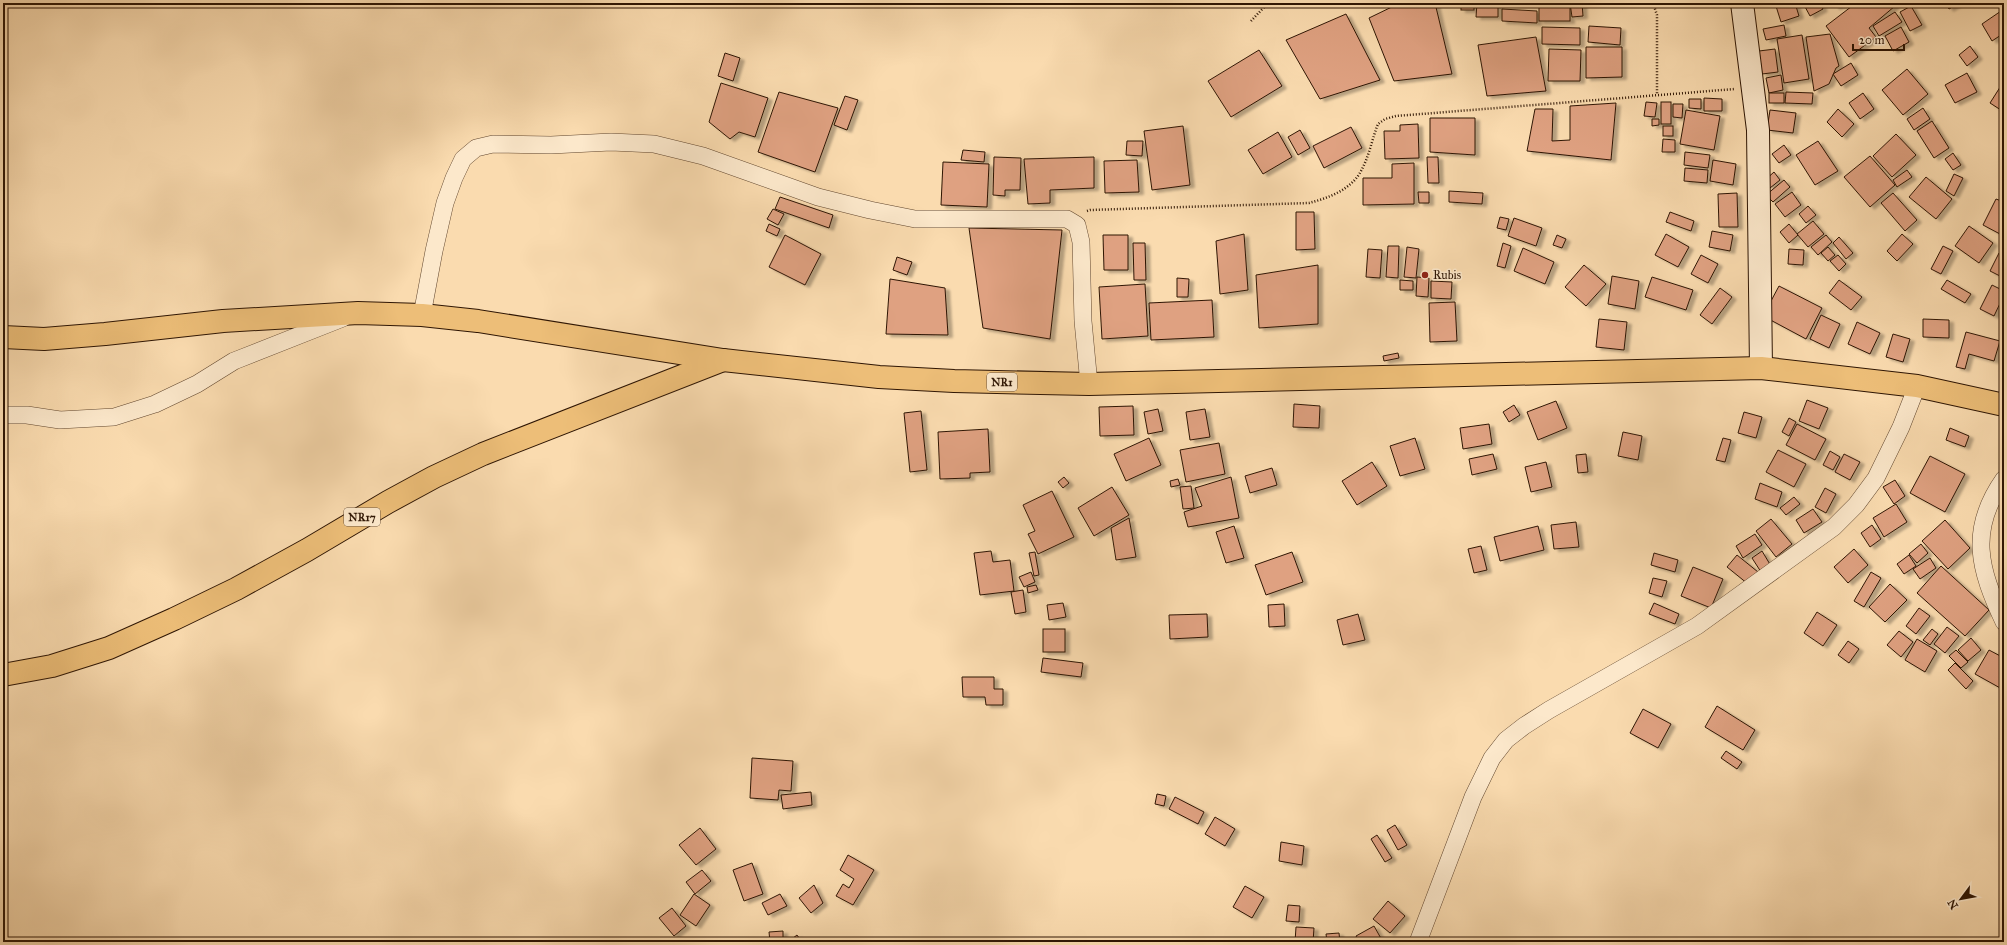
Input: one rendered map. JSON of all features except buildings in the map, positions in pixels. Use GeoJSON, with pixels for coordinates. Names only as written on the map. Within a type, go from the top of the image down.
{"type":"FeatureCollection","features":[{"type":"Feature","properties":{"kind":"main road"},"geometry":{"type":"LineString","coordinates":[[1742,3],[1758,130],[1761,368]]}},
{"type":"Feature","properties":{"kind":"main road","name":"NR1"},"geometry":{"type":"LineString","coordinates":[[3,337],[44,339],[223,321],[358,313],[422,315],[478,321],[723,360],[879,377],[954,381],[1089,384],[1761,368],[1917,386],[2004,405]]}},
{"type":"Feature","properties":{"kind":"main road","name":"NR17"},"geometry":{"type":"LineString","coordinates":[[3,675],[52,666],[109,648],[174,619],[248,582],[307,550],[388,502],[434,477],[483,454],[723,360]]}},
{"type":"Feature","properties":{"kind":"street"},"geometry":{"type":"LineString","coordinates":[[422,315],[445,203],[463,159],[476,148],[492,144],[551,145],[611,142],[654,144],[703,156],[818,197],[870,210],[915,218],[1067,220],[1077,225],[1081,242],[1083,321],[1089,384]]}},
{"type":"Feature","properties":{"kind":"street"},"geometry":{"type":"LineString","coordinates":[[3,415],[27,415],[60,420],[114,417],[155,404],[197,384],[234,361],[358,313]]}},
{"type":"Feature","properties":{"kind":"street"},"geometry":{"type":"LineString","coordinates":[[1418,942],[1472,798],[1492,758],[1506,740],[1549,710],[1697,626],[1834,527],[1856,505],[1876,478],[1901,427],[1917,386]]}},
{"type":"Feature","properties":{"kind":"street"},"geometry":{"type":"LineString","coordinates":[[2004,479],[1986,510],[1980,534],[1981,558],[1989,590],[2004,622]]}},
{"type":"Feature","properties":{"kind":"path"},"geometry":{"type":"LineString","coordinates":[[1251,21],[1268,3]]}},
{"type":"Feature","properties":{"kind":"path"},"geometry":{"type":"LineString","coordinates":[[1653,3],[1657,14],[1657,95]]}},
{"type":"Feature","properties":{"kind":"path"},"geometry":{"type":"LineString","coordinates":[[1077,225],[1078,217],[1090,210],[1309,203],[1328,198],[1348,186],[1361,172],[1378,124],[1385,119],[1396,116],[1753,87]]}},
{"type":"Feature","properties":{"kind":"place","name":"Rubis"},"geometry":{"type":"Point","coordinates":[1425,275]}}]}
